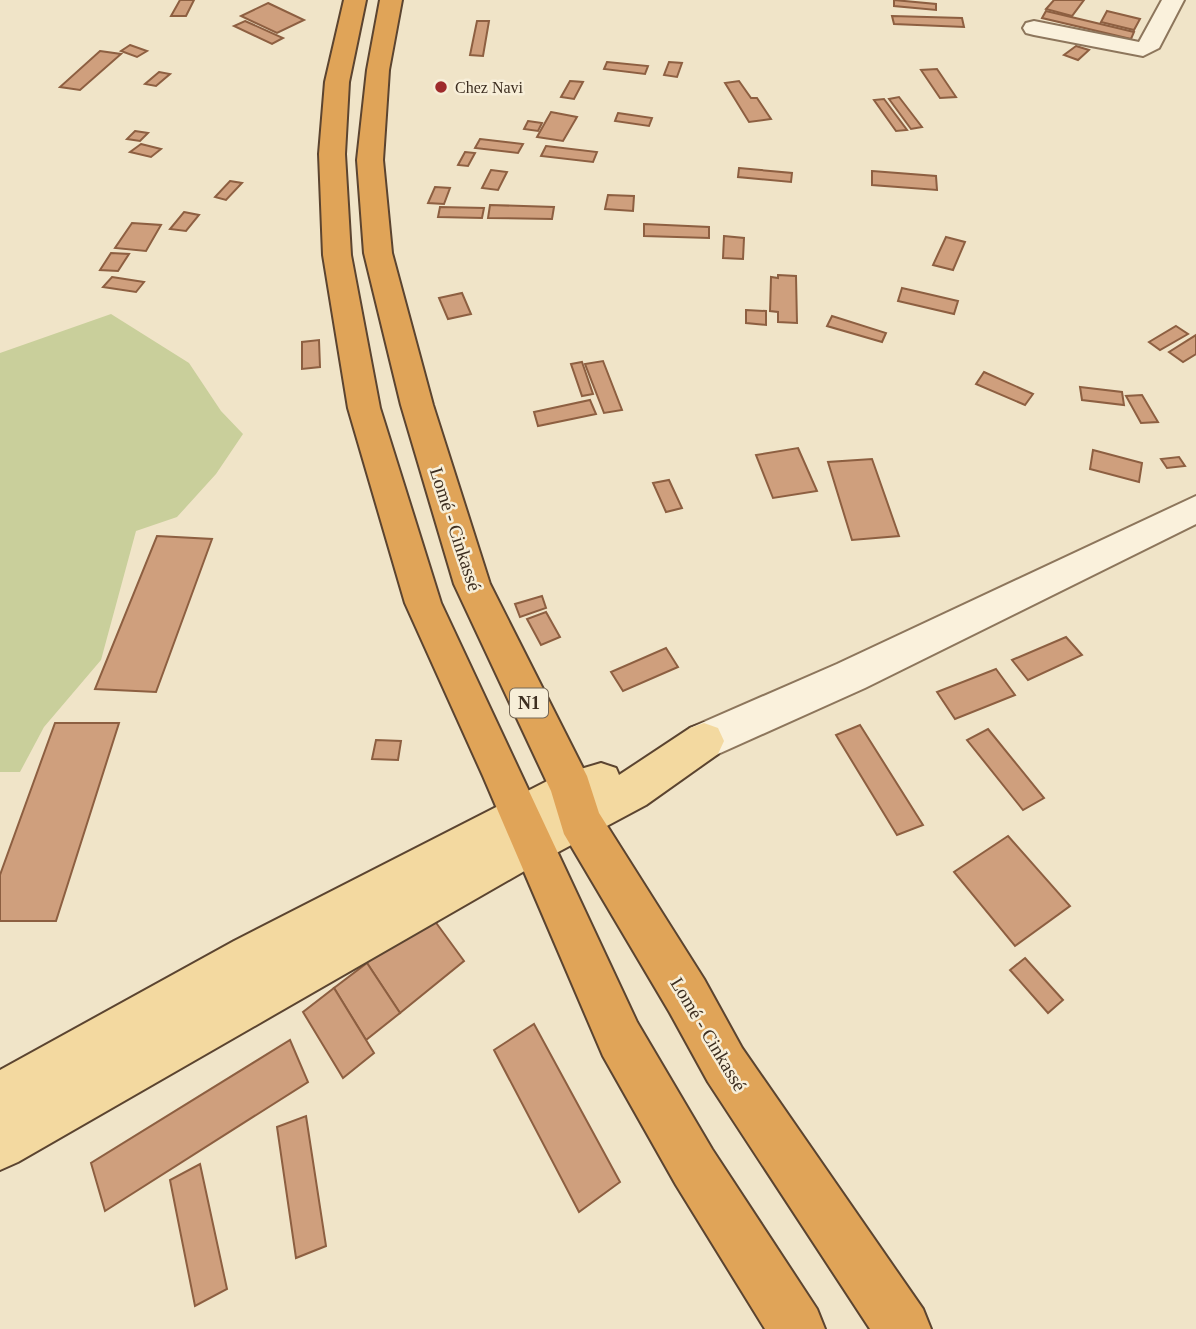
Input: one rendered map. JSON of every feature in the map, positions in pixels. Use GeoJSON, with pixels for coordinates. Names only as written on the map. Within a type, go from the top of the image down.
{"type":"FeatureCollection","features":[{"type":"Feature","properties":{"kind":"highway"},"geometry":{"type":"LineString","coordinates":[[355,0],[337,82],[332,154],[337,255],[364,408],[423,603],[620,1039],[694,1167],[797,1329]]}},
{"type":"Feature","properties":{"kind":"highway","name":"Lomé - Cinkassé"},"geometry":{"type":"LineString","coordinates":[[391,0],[378,70],[370,160],[378,253],[417,405],[472,584],[575,805],[725,1065],[903,1329]]}},
{"type":"Feature","properties":{"kind":"main road"},"geometry":{"type":"LineString","coordinates":[[0,1144],[527,831],[575,805],[631,791],[704,741]]}},
{"type":"Feature","properties":{"kind":"main road"},"geometry":{"type":"LineString","coordinates":[[0,1097],[250,957],[527,831]]}},
{"type":"Feature","properties":{"kind":"street"},"geometry":{"type":"LineString","coordinates":[[1034,28],[1143,49],[1151,43],[1173,0]]}},
{"type":"Feature","properties":{"kind":"street"},"geometry":{"type":"LineString","coordinates":[[704,741],[850,676],[1196,509]]}},
{"type":"Feature","properties":{"kind":"green space"},"geometry":{"type":"Polygon","coordinates":[[[111,314],[189,363],[221,411],[243,434],[216,474],[177,517],[136,531],[101,660],[44,727],[20,772],[0,772],[0,353],[111,314]]]}},
{"type":"Feature","properties":{"kind":"building"},"geometry":{"type":"Polygon","coordinates":[[[180,0],[194,0],[186,16],[171,16],[180,0]]]}},
{"type":"Feature","properties":{"kind":"building"},"geometry":{"type":"Polygon","coordinates":[[[894,0],[936,4],[936,10],[894,6],[894,0]]]}},
{"type":"Feature","properties":{"kind":"building"},"geometry":{"type":"Polygon","coordinates":[[[1054,0],[1084,0],[1072,16],[1046,9],[1054,0]]]}},
{"type":"Feature","properties":{"kind":"building"},"geometry":{"type":"Polygon","coordinates":[[[268,3],[304,20],[277,33],[241,16],[268,3]]]}},
{"type":"Feature","properties":{"kind":"building"},"geometry":{"type":"Polygon","coordinates":[[[1046,11],[1134,32],[1131,39],[1042,18],[1046,11]]]}},
{"type":"Feature","properties":{"kind":"building"},"geometry":{"type":"Polygon","coordinates":[[[1107,11],[1140,19],[1134,30],[1101,22],[1107,11]]]}},
{"type":"Feature","properties":{"kind":"building"},"geometry":{"type":"Polygon","coordinates":[[[892,16],[962,18],[964,27],[894,24],[892,16]]]}},
{"type":"Feature","properties":{"kind":"building"},"geometry":{"type":"Polygon","coordinates":[[[245,21],[283,38],[272,44],[234,26],[245,21]]]}},
{"type":"Feature","properties":{"kind":"building"},"geometry":{"type":"Polygon","coordinates":[[[477,21],[489,21],[483,56],[470,55],[477,21]]]}},
{"type":"Feature","properties":{"kind":"building"},"geometry":{"type":"Polygon","coordinates":[[[130,45],[147,51],[137,57],[121,51],[130,45]]]}},
{"type":"Feature","properties":{"kind":"building"},"geometry":{"type":"Polygon","coordinates":[[[1076,46],[1089,50],[1078,60],[1064,55],[1076,46]]]}},
{"type":"Feature","properties":{"kind":"building"},"geometry":{"type":"Polygon","coordinates":[[[100,51],[121,54],[80,90],[60,87],[100,51]]]}},
{"type":"Feature","properties":{"kind":"building"},"geometry":{"type":"Polygon","coordinates":[[[607,62],[648,66],[645,74],[604,69],[607,62]]]}},
{"type":"Feature","properties":{"kind":"building"},"geometry":{"type":"Polygon","coordinates":[[[669,62],[682,63],[677,77],[664,75],[669,62]]]}},
{"type":"Feature","properties":{"kind":"building"},"geometry":{"type":"Polygon","coordinates":[[[937,69],[956,97],[940,98],[921,70],[937,69]]]}},
{"type":"Feature","properties":{"kind":"building"},"geometry":{"type":"Polygon","coordinates":[[[159,72],[170,74],[156,86],[145,84],[159,72]]]}},
{"type":"Feature","properties":{"kind":"building"},"geometry":{"type":"Polygon","coordinates":[[[570,81],[583,82],[574,99],[561,97],[570,81]]]}},
{"type":"Feature","properties":{"kind":"building"},"geometry":{"type":"Polygon","coordinates":[[[739,81],[751,98],[757,98],[771,119],[749,122],[725,83],[739,81]]]}},
{"type":"Feature","properties":{"kind":"building"},"geometry":{"type":"Polygon","coordinates":[[[899,97],[922,127],[911,129],[889,99],[899,97]]]}},
{"type":"Feature","properties":{"kind":"building"},"geometry":{"type":"Polygon","coordinates":[[[884,99],[907,130],[896,131],[874,100],[884,99]]]}},
{"type":"Feature","properties":{"kind":"building"},"geometry":{"type":"Polygon","coordinates":[[[551,112],[577,117],[563,141],[537,137],[551,112]]]}},
{"type":"Feature","properties":{"kind":"building"},"geometry":{"type":"Polygon","coordinates":[[[618,113],[652,118],[649,126],[615,121],[618,113]]]}},
{"type":"Feature","properties":{"kind":"building"},"geometry":{"type":"Polygon","coordinates":[[[528,121],[542,123],[538,131],[524,129],[528,121]]]}},
{"type":"Feature","properties":{"kind":"building"},"geometry":{"type":"Polygon","coordinates":[[[135,131],[148,133],[140,141],[127,139],[135,131]]]}},
{"type":"Feature","properties":{"kind":"building"},"geometry":{"type":"Polygon","coordinates":[[[480,139],[523,144],[518,153],[475,148],[480,139]]]}},
{"type":"Feature","properties":{"kind":"building"},"geometry":{"type":"Polygon","coordinates":[[[141,144],[161,149],[151,157],[130,152],[141,144]]]}},
{"type":"Feature","properties":{"kind":"building"},"geometry":{"type":"Polygon","coordinates":[[[546,146],[597,152],[593,162],[541,156],[546,146]]]}},
{"type":"Feature","properties":{"kind":"building"},"geometry":{"type":"Polygon","coordinates":[[[465,152],[475,153],[468,166],[458,165],[465,152]]]}},
{"type":"Feature","properties":{"kind":"building"},"geometry":{"type":"Polygon","coordinates":[[[739,168],[792,173],[791,182],[738,177],[739,168]]]}},
{"type":"Feature","properties":{"kind":"building"},"geometry":{"type":"Polygon","coordinates":[[[491,170],[507,172],[498,190],[482,188],[491,170]]]}},
{"type":"Feature","properties":{"kind":"building"},"geometry":{"type":"Polygon","coordinates":[[[872,171],[936,176],[937,190],[872,185],[872,171]]]}},
{"type":"Feature","properties":{"kind":"building"},"geometry":{"type":"Polygon","coordinates":[[[230,181],[242,183],[226,200],[215,197],[230,181]]]}},
{"type":"Feature","properties":{"kind":"building"},"geometry":{"type":"Polygon","coordinates":[[[435,187],[450,188],[444,204],[428,203],[435,187]]]}},
{"type":"Feature","properties":{"kind":"building"},"geometry":{"type":"Polygon","coordinates":[[[608,195],[634,196],[633,211],[605,209],[608,195]]]}},
{"type":"Feature","properties":{"kind":"building"},"geometry":{"type":"Polygon","coordinates":[[[490,205],[554,207],[552,219],[488,218],[490,205]]]}},
{"type":"Feature","properties":{"kind":"building"},"geometry":{"type":"Polygon","coordinates":[[[440,207],[484,208],[482,218],[438,217],[440,207]]]}},
{"type":"Feature","properties":{"kind":"building"},"geometry":{"type":"Polygon","coordinates":[[[184,212],[199,215],[186,231],[170,229],[184,212]]]}},
{"type":"Feature","properties":{"kind":"building"},"geometry":{"type":"Polygon","coordinates":[[[132,223],[161,225],[146,251],[115,248],[132,223]]]}},
{"type":"Feature","properties":{"kind":"building"},"geometry":{"type":"Polygon","coordinates":[[[644,224],[709,227],[709,238],[644,236],[644,224]]]}},
{"type":"Feature","properties":{"kind":"building"},"geometry":{"type":"Polygon","coordinates":[[[724,236],[744,238],[743,259],[723,258],[724,236]]]}},
{"type":"Feature","properties":{"kind":"building"},"geometry":{"type":"Polygon","coordinates":[[[946,237],[965,242],[953,270],[933,265],[946,237]]]}},
{"type":"Feature","properties":{"kind":"building"},"geometry":{"type":"Polygon","coordinates":[[[111,253],[129,254],[118,271],[100,270],[111,253]]]}},
{"type":"Feature","properties":{"kind":"building"},"geometry":{"type":"Polygon","coordinates":[[[778,275],[796,276],[797,323],[778,322],[778,312],[770,311],[771,277],[778,278],[778,275]]]}},
{"type":"Feature","properties":{"kind":"building"},"geometry":{"type":"Polygon","coordinates":[[[112,277],[144,282],[136,292],[103,287],[112,277]]]}},
{"type":"Feature","properties":{"kind":"building"},"geometry":{"type":"Polygon","coordinates":[[[902,288],[958,301],[954,314],[898,301],[902,288]]]}},
{"type":"Feature","properties":{"kind":"building"},"geometry":{"type":"Polygon","coordinates":[[[462,293],[471,314],[448,319],[439,298],[462,293]]]}},
{"type":"Feature","properties":{"kind":"building"},"geometry":{"type":"Polygon","coordinates":[[[746,310],[766,311],[766,325],[746,323],[746,310]]]}},
{"type":"Feature","properties":{"kind":"building"},"geometry":{"type":"Polygon","coordinates":[[[832,316],[886,333],[882,342],[827,326],[832,316]]]}},
{"type":"Feature","properties":{"kind":"building"},"geometry":{"type":"Polygon","coordinates":[[[1176,326],[1188,334],[1160,350],[1149,342],[1176,326]]]}},
{"type":"Feature","properties":{"kind":"building"},"geometry":{"type":"Polygon","coordinates":[[[1196,335],[1196,354],[1183,362],[1169,352],[1196,335]]]}},
{"type":"Feature","properties":{"kind":"building"},"geometry":{"type":"Polygon","coordinates":[[[319,340],[320,367],[302,369],[302,342],[319,340]]]}},
{"type":"Feature","properties":{"kind":"building"},"geometry":{"type":"Polygon","coordinates":[[[603,361],[622,410],[604,413],[585,364],[603,361]]]}},
{"type":"Feature","properties":{"kind":"building"},"geometry":{"type":"Polygon","coordinates":[[[582,362],[593,394],[582,396],[571,364],[582,362]]]}},
{"type":"Feature","properties":{"kind":"building"},"geometry":{"type":"Polygon","coordinates":[[[984,372],[1033,394],[1025,405],[976,384],[984,372]]]}},
{"type":"Feature","properties":{"kind":"building"},"geometry":{"type":"Polygon","coordinates":[[[1080,387],[1122,392],[1124,405],[1082,400],[1080,387]]]}},
{"type":"Feature","properties":{"kind":"building"},"geometry":{"type":"Polygon","coordinates":[[[1142,395],[1158,422],[1141,423],[1126,396],[1142,395]]]}},
{"type":"Feature","properties":{"kind":"building"},"geometry":{"type":"Polygon","coordinates":[[[590,400],[596,414],[538,426],[534,412],[590,400]]]}},
{"type":"Feature","properties":{"kind":"building"},"geometry":{"type":"Polygon","coordinates":[[[798,448],[817,491],[773,498],[756,455],[798,448]]]}},
{"type":"Feature","properties":{"kind":"building"},"geometry":{"type":"Polygon","coordinates":[[[1093,450],[1142,463],[1139,482],[1090,469],[1093,450]]]}},
{"type":"Feature","properties":{"kind":"building"},"geometry":{"type":"Polygon","coordinates":[[[1179,457],[1185,466],[1167,468],[1161,459],[1179,457]]]}},
{"type":"Feature","properties":{"kind":"building"},"geometry":{"type":"Polygon","coordinates":[[[872,459],[899,536],[852,540],[828,462],[872,459]]]}},
{"type":"Feature","properties":{"kind":"building"},"geometry":{"type":"Polygon","coordinates":[[[669,480],[682,508],[666,512],[653,483],[669,480]]]}},
{"type":"Feature","properties":{"kind":"building"},"geometry":{"type":"Polygon","coordinates":[[[157,536],[212,539],[156,692],[95,689],[157,536]]]}},
{"type":"Feature","properties":{"kind":"building"},"geometry":{"type":"Polygon","coordinates":[[[542,596],[546,608],[520,617],[515,604],[542,596]]]}},
{"type":"Feature","properties":{"kind":"building"},"geometry":{"type":"Polygon","coordinates":[[[546,612],[560,637],[541,645],[527,619],[546,612]]]}},
{"type":"Feature","properties":{"kind":"building"},"geometry":{"type":"Polygon","coordinates":[[[1066,637],[1082,655],[1028,680],[1012,660],[1066,637]]]}},
{"type":"Feature","properties":{"kind":"building"},"geometry":{"type":"Polygon","coordinates":[[[666,648],[678,667],[623,691],[611,672],[666,648]]]}},
{"type":"Feature","properties":{"kind":"building"},"geometry":{"type":"Polygon","coordinates":[[[996,669],[1015,695],[955,719],[937,692],[996,669]]]}},
{"type":"Feature","properties":{"kind":"building"},"geometry":{"type":"Polygon","coordinates":[[[55,723],[119,723],[56,921],[0,921],[0,875],[55,723]]]}},
{"type":"Feature","properties":{"kind":"building"},"geometry":{"type":"Polygon","coordinates":[[[860,725],[923,825],[897,835],[836,735],[860,725]]]}},
{"type":"Feature","properties":{"kind":"building"},"geometry":{"type":"Polygon","coordinates":[[[988,729],[1044,798],[1023,810],[967,740],[988,729]]]}},
{"type":"Feature","properties":{"kind":"building"},"geometry":{"type":"Polygon","coordinates":[[[376,740],[401,741],[398,760],[372,759],[376,740]]]}},
{"type":"Feature","properties":{"kind":"building"},"geometry":{"type":"Polygon","coordinates":[[[1008,836],[1070,906],[1015,946],[954,872],[1008,836]]]}},
{"type":"Feature","properties":{"kind":"building"},"geometry":{"type":"Polygon","coordinates":[[[426,909],[464,961],[400,1013],[363,957],[426,909]]]}},
{"type":"Feature","properties":{"kind":"building"},"geometry":{"type":"Polygon","coordinates":[[[1025,958],[1063,1000],[1048,1013],[1010,970],[1025,958]]]}},
{"type":"Feature","properties":{"kind":"building"},"geometry":{"type":"Polygon","coordinates":[[[367,963],[400,1013],[366,1040],[334,988],[367,963]]]}},
{"type":"Feature","properties":{"kind":"building"},"geometry":{"type":"Polygon","coordinates":[[[334,988],[374,1053],[343,1078],[303,1012],[334,988]]]}},
{"type":"Feature","properties":{"kind":"building"},"geometry":{"type":"Polygon","coordinates":[[[534,1024],[620,1182],[579,1212],[494,1050],[534,1024]]]}},
{"type":"Feature","properties":{"kind":"building"},"geometry":{"type":"Polygon","coordinates":[[[290,1040],[308,1082],[105,1211],[91,1163],[290,1040]]]}},
{"type":"Feature","properties":{"kind":"building"},"geometry":{"type":"Polygon","coordinates":[[[306,1116],[326,1246],[296,1258],[277,1127],[306,1116]]]}},
{"type":"Feature","properties":{"kind":"building"},"geometry":{"type":"Polygon","coordinates":[[[200,1164],[227,1289],[195,1306],[170,1180],[200,1164]]]}},
{"type":"Feature","properties":{"kind":"place","name":"Chez Navi"},"geometry":{"type":"Point","coordinates":[441,87]}}]}
